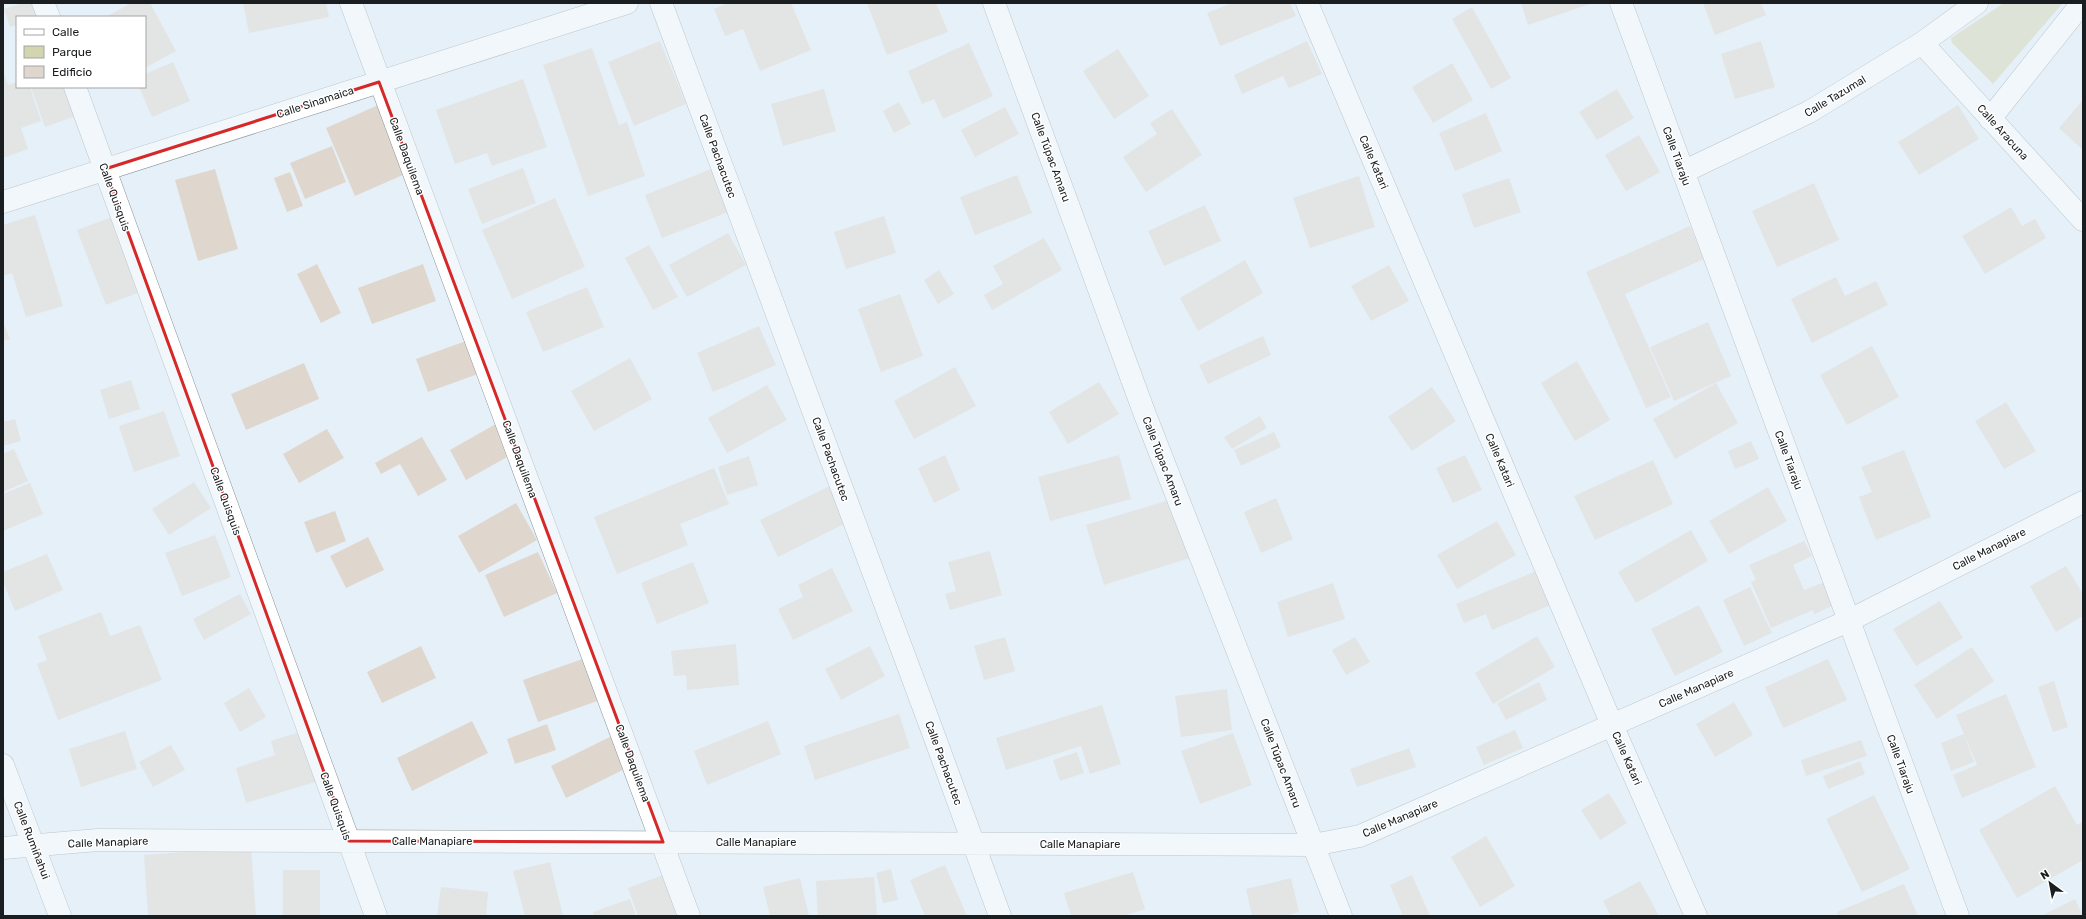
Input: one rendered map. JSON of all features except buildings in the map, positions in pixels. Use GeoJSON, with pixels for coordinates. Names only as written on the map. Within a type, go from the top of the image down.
{"type":"FeatureCollection","features":[{"type":"Feature","properties":{"kind":"street"},"geometry":{"type":"LineString","coordinates":[[43,3],[49,16]]}},
{"type":"Feature","properties":{"kind":"street","name":"Calle Daquilema"},"geometry":{"type":"LineString","coordinates":[[351,3],[379,82],[663,842],[689,916]]}},
{"type":"Feature","properties":{"kind":"street","name":"Calle Sinamaica"},"geometry":{"type":"LineString","coordinates":[[3,202],[627,3]]}},
{"type":"Feature","properties":{"kind":"street","name":"Calle Pachacutec"},"geometry":{"type":"LineString","coordinates":[[660,3],[1000,916]]}},
{"type":"Feature","properties":{"kind":"street","name":"Calle Túpac Amaru"},"geometry":{"type":"LineString","coordinates":[[994,3],[1144,412],[1341,916]]}},
{"type":"Feature","properties":{"kind":"street","name":"Calle Katari"},"geometry":{"type":"LineString","coordinates":[[1307,3],[1612,725],[1696,916]]}},
{"type":"Feature","properties":{"kind":"street","name":"Calle Tiaraju"},"geometry":{"type":"LineString","coordinates":[[1622,3],[1848,621],[1958,916]]}},
{"type":"Feature","properties":{"kind":"street","name":"Calle Tazumal"},"geometry":{"type":"LineString","coordinates":[[1683,172],[1809,112],[1922,43],[1977,3]]}},
{"type":"Feature","properties":{"kind":"street"},"geometry":{"type":"LineString","coordinates":[[1990,119],[2082,3]]}},
{"type":"Feature","properties":{"kind":"street","name":"Calle Aracuna"},"geometry":{"type":"LineString","coordinates":[[1922,43],[2083,220]]}},
{"type":"Feature","properties":{"kind":"street","name":"Calle Quisquis"},"geometry":{"type":"LineString","coordinates":[[75,88],[376,916]]}},
{"type":"Feature","properties":{"kind":"street","name":"Calle Manapiare"},"geometry":{"type":"LineString","coordinates":[[3,848],[98,840],[1313,845],[1360,836],[1848,621],[2083,502]]}},
{"type":"Feature","properties":{"kind":"street","name":"Calle Rumiñahui"},"geometry":{"type":"LineString","coordinates":[[3,765],[60,916]]}},
{"type":"Feature","properties":{"kind":"highlighted area"},"geometry":{"type":"Polygon","coordinates":[[[379,82],[663,842],[349,841],[105,169],[379,82]]]}},
{"type":"Feature","properties":{"kind":"green space"},"geometry":{"type":"Polygon","coordinates":[[[2004,3],[2063,3],[1993,84],[1952,43],[1951,38],[2004,3]]]}}]}
